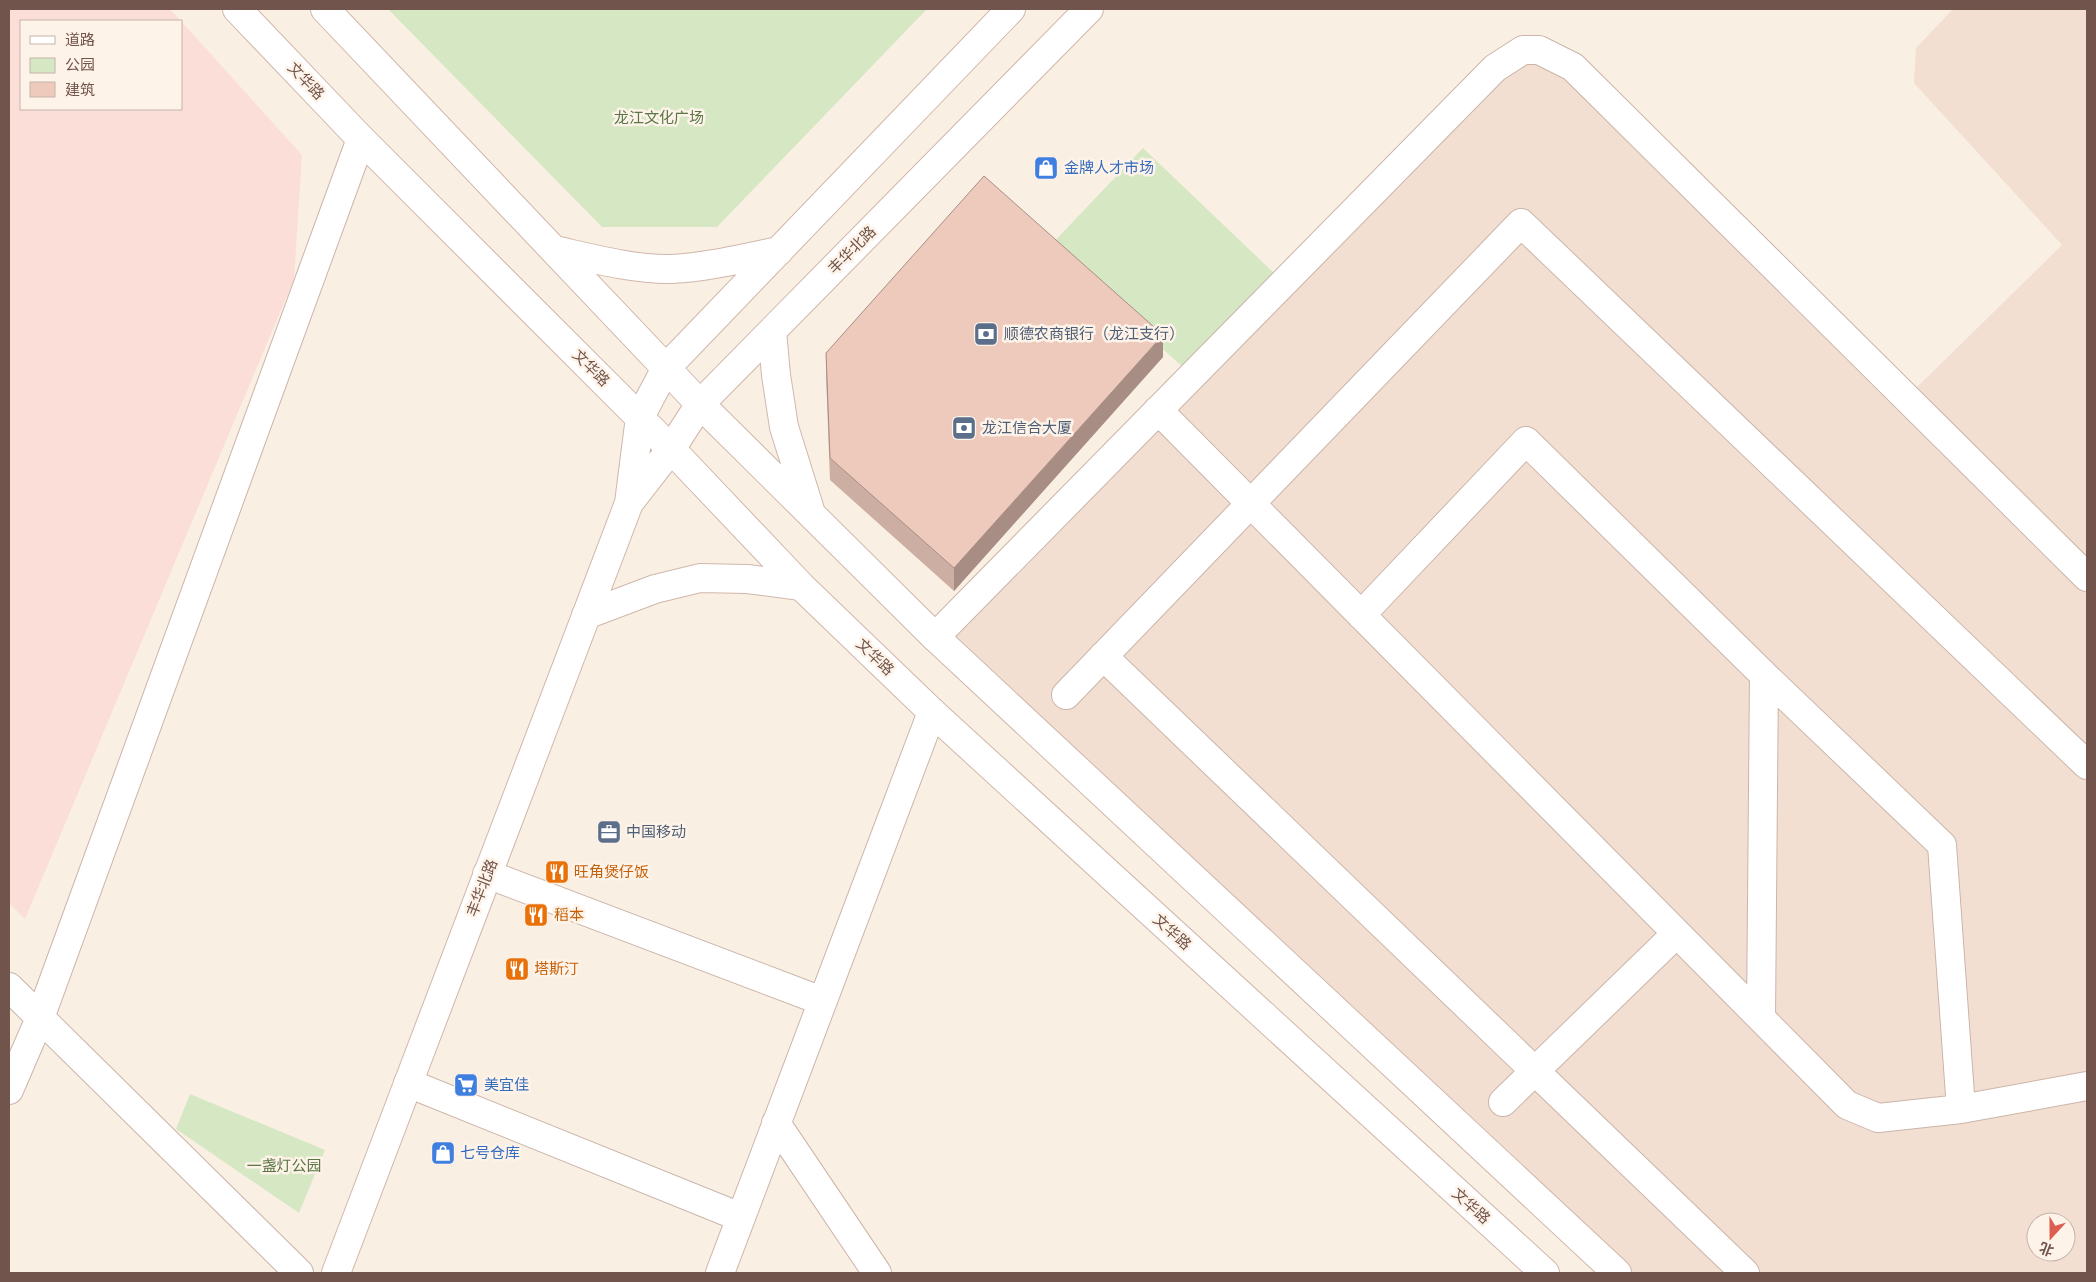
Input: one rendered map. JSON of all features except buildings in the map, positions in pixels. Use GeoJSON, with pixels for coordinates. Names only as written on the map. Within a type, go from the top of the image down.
{"type":"FeatureCollection","features":[{"type":"Feature","properties":{"kind":"street","name":"文华路"},"geometry":{"type":"LineString","coordinates":[[237,9],[362,139],[640,417],[801,586],[932,712],[1545,1273]]}},
{"type":"Feature","properties":{"kind":"street"},"geometry":{"type":"LineString","coordinates":[[325,9],[700,404],[935,637],[1617,1273]]}},
{"type":"Feature","properties":{"kind":"street","name":"丰华北路"},"geometry":{"type":"LineString","coordinates":[[336,1273],[629,502],[640,417],[666,368],[1011,9]]}},
{"type":"Feature","properties":{"kind":"street","name":"丰华北路"},"geometry":{"type":"LineString","coordinates":[[629,502],[671,449],[700,404],[1089,9]]}},
{"type":"Feature","properties":{"kind":"street"},"geometry":{"type":"LineString","coordinates":[[935,637],[1495,68],[1523,50],[1539,50],[1573,67],[2087,578]]}},
{"type":"Feature","properties":{"kind":"street"},"geometry":{"type":"LineString","coordinates":[[9,1090],[40,1018],[362,139]]}},
{"type":"Feature","properties":{"kind":"street"},"geometry":{"type":"LineString","coordinates":[[1066,695],[1520,223],[2087,765]]}},
{"type":"Feature","properties":{"kind":"street"},"geometry":{"type":"LineString","coordinates":[[554,250],[621,264],[671,269],[779,251]]}},
{"type":"Feature","properties":{"kind":"street"},"geometry":{"type":"LineString","coordinates":[[772,331],[784,427],[811,514]]}},
{"type":"Feature","properties":{"kind":"street"},"geometry":{"type":"LineString","coordinates":[[1158,410],[1847,1105],[1878,1118],[1960,1110],[2087,1086]]}},
{"type":"Feature","properties":{"kind":"street"},"geometry":{"type":"LineString","coordinates":[[1361,615],[1526,440],[1764,675],[1942,845],[1960,1110]]}},
{"type":"Feature","properties":{"kind":"street"},"geometry":{"type":"LineString","coordinates":[[586,615],[654,589],[700,578],[747,579],[801,586]]}},
{"type":"Feature","properties":{"kind":"street"},"geometry":{"type":"LineString","coordinates":[[1103,656],[1745,1273]]}},
{"type":"Feature","properties":{"kind":"street"},"geometry":{"type":"LineString","coordinates":[[1761,1018],[1764,675]]}},
{"type":"Feature","properties":{"kind":"street"},"geometry":{"type":"LineString","coordinates":[[720,1273],[932,712]]}},
{"type":"Feature","properties":{"kind":"street"},"geometry":{"type":"LineString","coordinates":[[487,874],[822,1001]]}},
{"type":"Feature","properties":{"kind":"street"},"geometry":{"type":"LineString","coordinates":[[1503,1102],[1676,934]]}},
{"type":"Feature","properties":{"kind":"street"},"geometry":{"type":"LineString","coordinates":[[9,987],[299,1273]]}},
{"type":"Feature","properties":{"kind":"street"},"geometry":{"type":"LineString","coordinates":[[408,1083],[740,1217]]}},
{"type":"Feature","properties":{"kind":"street"},"geometry":{"type":"LineString","coordinates":[[776,1123],[877,1273]]}},
{"type":"Feature","properties":{"kind":"shaded area"},"geometry":{"type":"Polygon","coordinates":[[[9,9],[170,9],[180,20],[20,20],[20,110],[182,110],[182,22],[302,155],[294,279],[25,919],[9,903],[9,9]]]}},
{"type":"Feature","properties":{"kind":"shaded area"},"geometry":{"type":"Polygon","coordinates":[[[1953,9],[2087,9],[2087,558],[1913,391],[2062,245],[1914,83],[1916,48],[1953,9]]]}},
{"type":"Feature","properties":{"kind":"shaded area"},"geometry":{"type":"Polygon","coordinates":[[[1539,50],[2087,577],[2087,1273],[1617,1273],[935,637],[1495,68],[1539,50]]]}},
{"type":"Feature","properties":{"kind":"green space","name":"龙江文化广场"},"geometry":{"type":"Polygon","coordinates":[[[388,9],[927,9],[717,227],[602,227],[388,9]]]}},
{"type":"Feature","properties":{"kind":"green space"},"geometry":{"type":"Polygon","coordinates":[[[1143,148],[1276,275],[1184,368],[1049,247],[1143,148]]]}},
{"type":"Feature","properties":{"kind":"green space","name":"一盏灯公园"},"geometry":{"type":"Polygon","coordinates":[[[190,1094],[325,1150],[299,1213],[176,1129],[190,1094]]]}},
{"type":"Feature","properties":{"kind":"place","name":"金牌人才市场"},"geometry":{"type":"Point","coordinates":[1046,168]}},
{"type":"Feature","properties":{"kind":"place","name":"顺德农商银行（龙江支行）"},"geometry":{"type":"Point","coordinates":[986,334]}},
{"type":"Feature","properties":{"kind":"place","name":"龙江信合大厦"},"geometry":{"type":"Point","coordinates":[964,428]}},
{"type":"Feature","properties":{"kind":"place","name":"中国移动"},"geometry":{"type":"Point","coordinates":[609,832]}},
{"type":"Feature","properties":{"kind":"place","name":"旺角煲仔饭"},"geometry":{"type":"Point","coordinates":[557,872]}},
{"type":"Feature","properties":{"kind":"place","name":"稻本"},"geometry":{"type":"Point","coordinates":[536,915]}},
{"type":"Feature","properties":{"kind":"place","name":"塔斯汀"},"geometry":{"type":"Point","coordinates":[517,969]}},
{"type":"Feature","properties":{"kind":"place","name":"美宜佳"},"geometry":{"type":"Point","coordinates":[466,1085]}},
{"type":"Feature","properties":{"kind":"place","name":"七号仓库"},"geometry":{"type":"Point","coordinates":[443,1153]}}]}
